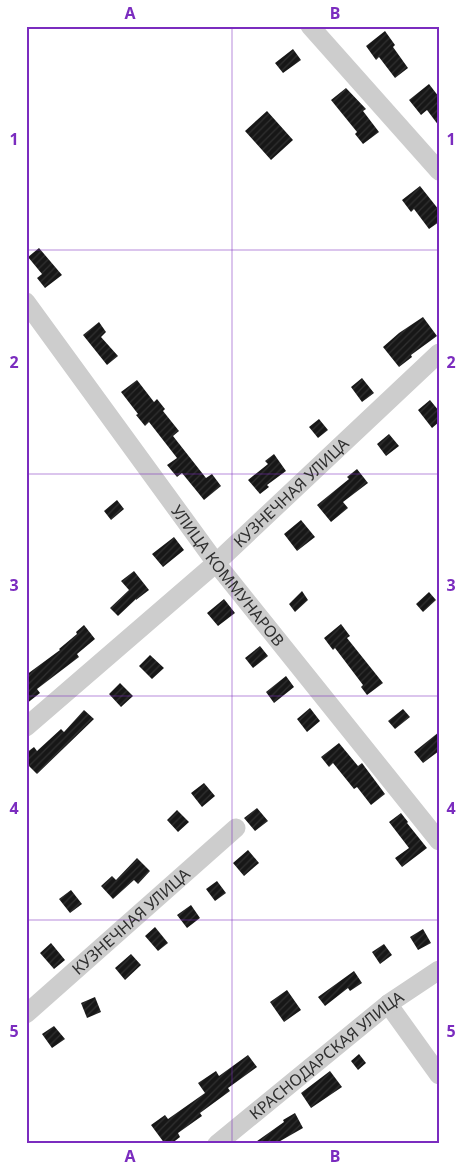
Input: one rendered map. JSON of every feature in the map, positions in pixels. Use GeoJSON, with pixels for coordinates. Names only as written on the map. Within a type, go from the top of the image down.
{"type":"FeatureCollection","features":[{"type":"Feature","properties":{"kind":"street"},"geometry":{"type":"LineString","coordinates":[[310,26],[439,172]]}},
{"type":"Feature","properties":{"kind":"street","name":"УЛИЦА КОММУНАРОВ"},"geometry":{"type":"LineString","coordinates":[[26,302],[216,563],[439,841]]}},
{"type":"Feature","properties":{"kind":"street","name":"КУЗНЕЧНАЯ УЛИЦА"},"geometry":{"type":"LineString","coordinates":[[26,727],[216,563],[439,353]]}},
{"type":"Feature","properties":{"kind":"street","name":"КУЗНЕЧНАЯ УЛИЦА"},"geometry":{"type":"LineString","coordinates":[[26,1014],[236,828]]}},
{"type":"Feature","properties":{"kind":"street","name":"КРАСНОДАРСКАЯ УЛИЦА"},"geometry":{"type":"LineString","coordinates":[[217,1144],[388,1004],[439,970]]}},
{"type":"Feature","properties":{"kind":"street"},"geometry":{"type":"LineString","coordinates":[[388,1004],[439,1075]]}},
{"type":"Feature","properties":{"kind":"building"},"geometry":{"type":"Polygon","coordinates":[[[385,31],[395,45],[393,47],[408,68],[395,78],[379,57],[376,60],[366,46],[385,31]]]}},
{"type":"Feature","properties":{"kind":"building"},"geometry":{"type":"Polygon","coordinates":[[[293,49],[301,60],[283,73],[275,63],[293,49]]]}},
{"type":"Feature","properties":{"kind":"building"},"geometry":{"type":"Polygon","coordinates":[[[429,84],[439,97],[439,126],[427,110],[421,115],[409,100],[429,84]]]}},
{"type":"Feature","properties":{"kind":"building"},"geometry":{"type":"Polygon","coordinates":[[[346,88],[366,109],[363,111],[379,132],[363,144],[355,134],[357,132],[331,100],[346,88]]]}},
{"type":"Feature","properties":{"kind":"building"},"geometry":{"type":"Polygon","coordinates":[[[267,111],[293,140],[271,160],[245,131],[267,111]]]}},
{"type":"Feature","properties":{"kind":"building"},"geometry":{"type":"Polygon","coordinates":[[[420,186],[439,210],[439,222],[429,229],[414,209],[411,212],[402,200],[420,186]]]}},
{"type":"Feature","properties":{"kind":"building"},"geometry":{"type":"Polygon","coordinates":[[[39,248],[62,275],[45,288],[37,278],[42,274],[28,257],[39,248]]]}},
{"type":"Feature","properties":{"kind":"building"},"geometry":{"type":"Polygon","coordinates":[[[423,317],[437,336],[411,355],[412,357],[399,367],[383,347],[399,333],[423,317]]]}},
{"type":"Feature","properties":{"kind":"building"},"geometry":{"type":"Polygon","coordinates":[[[99,322],[106,332],[101,337],[118,356],[107,365],[83,335],[99,322]]]}},
{"type":"Feature","properties":{"kind":"building"},"geometry":{"type":"Polygon","coordinates":[[[362,378],[374,393],[362,402],[351,387],[362,378]]]}},
{"type":"Feature","properties":{"kind":"building"},"geometry":{"type":"Polygon","coordinates":[[[137,380],[154,402],[157,399],[165,409],[163,411],[179,431],[173,436],[206,478],[212,474],[221,486],[204,500],[182,473],[177,477],[167,465],[177,458],[149,422],[145,426],[121,392],[137,380]]]}},
{"type":"Feature","properties":{"kind":"building"},"geometry":{"type":"Polygon","coordinates":[[[430,400],[439,411],[439,422],[432,428],[418,410],[430,400]]]}},
{"type":"Feature","properties":{"kind":"building"},"geometry":{"type":"Polygon","coordinates":[[[319,419],[328,430],[318,438],[309,427],[319,419]]]}},
{"type":"Feature","properties":{"kind":"building"},"geometry":{"type":"Polygon","coordinates":[[[389,434],[399,446],[386,456],[377,444],[389,434]]]}},
{"type":"Feature","properties":{"kind":"building"},"geometry":{"type":"Polygon","coordinates":[[[274,454],[286,471],[267,485],[269,487],[260,494],[248,480],[268,464],[265,461],[274,454]]]}},
{"type":"Feature","properties":{"kind":"building"},"geometry":{"type":"Polygon","coordinates":[[[357,469],[368,483],[343,502],[348,508],[331,522],[317,505],[349,479],[347,477],[357,469]]]}},
{"type":"Feature","properties":{"kind":"building"},"geometry":{"type":"Polygon","coordinates":[[[117,500],[124,509],[111,520],[104,511],[117,500]]]}},
{"type":"Feature","properties":{"kind":"building"},"geometry":{"type":"Polygon","coordinates":[[[301,520],[315,537],[297,551],[284,534],[301,520]]]}},
{"type":"Feature","properties":{"kind":"building"},"geometry":{"type":"Polygon","coordinates":[[[174,537],[184,550],[163,567],[152,554],[174,537]]]}},
{"type":"Feature","properties":{"kind":"building"},"geometry":{"type":"Polygon","coordinates":[[[134,571],[149,590],[118,616],[110,608],[129,590],[121,581],[134,571]]]}},
{"type":"Feature","properties":{"kind":"building"},"geometry":{"type":"Polygon","coordinates":[[[302,591],[308,600],[295,612],[289,604],[302,591]]]}},
{"type":"Feature","properties":{"kind":"building"},"geometry":{"type":"Polygon","coordinates":[[[429,592],[436,600],[423,612],[416,604],[429,592]]]}},
{"type":"Feature","properties":{"kind":"building"},"geometry":{"type":"Polygon","coordinates":[[[224,599],[235,613],[218,626],[207,613],[224,599]]]}},
{"type":"Feature","properties":{"kind":"building"},"geometry":{"type":"Polygon","coordinates":[[[341,624],[350,636],[347,638],[383,683],[367,695],[361,687],[363,685],[335,648],[333,650],[324,638],[341,624]]]}},
{"type":"Feature","properties":{"kind":"building"},"geometry":{"type":"Polygon","coordinates":[[[84,625],[95,639],[77,654],[79,657],[37,689],[40,693],[26,704],[26,675],[60,650],[84,625]]]}},
{"type":"Feature","properties":{"kind":"building"},"geometry":{"type":"Polygon","coordinates":[[[260,646],[268,656],[253,668],[245,658],[260,646]]]}},
{"type":"Feature","properties":{"kind":"building"},"geometry":{"type":"Polygon","coordinates":[[[150,655],[164,668],[152,679],[139,666],[150,655]]]}},
{"type":"Feature","properties":{"kind":"building"},"geometry":{"type":"Polygon","coordinates":[[[286,676],[294,687],[274,703],[266,692],[286,676]]]}},
{"type":"Feature","properties":{"kind":"building"},"geometry":{"type":"Polygon","coordinates":[[[120,683],[133,696],[121,707],[109,694],[120,683]]]}},
{"type":"Feature","properties":{"kind":"building"},"geometry":{"type":"Polygon","coordinates":[[[310,708],[320,721],[307,732],[297,719],[310,708]]]}},
{"type":"Feature","properties":{"kind":"building"},"geometry":{"type":"Polygon","coordinates":[[[403,709],[410,717],[395,729],[388,721],[403,709]]]}},
{"type":"Feature","properties":{"kind":"building"},"geometry":{"type":"Polygon","coordinates":[[[84,710],[94,719],[37,774],[26,763],[26,753],[34,747],[37,751],[61,729],[64,732],[84,710]]]}},
{"type":"Feature","properties":{"kind":"building"},"geometry":{"type":"Polygon","coordinates":[[[439,732],[439,751],[423,763],[414,752],[439,732]]]}},
{"type":"Feature","properties":{"kind":"building"},"geometry":{"type":"Polygon","coordinates":[[[339,743],[358,766],[362,763],[385,794],[371,805],[357,787],[354,789],[333,763],[329,767],[321,757],[339,743]]]}},
{"type":"Feature","properties":{"kind":"building"},"geometry":{"type":"Polygon","coordinates":[[[204,783],[215,796],[202,807],[191,793],[204,783]]]}},
{"type":"Feature","properties":{"kind":"building"},"geometry":{"type":"Polygon","coordinates":[[[257,808],[268,821],[255,831],[244,818],[257,808]]]}},
{"type":"Feature","properties":{"kind":"building"},"geometry":{"type":"Polygon","coordinates":[[[177,810],[189,822],[178,832],[167,820],[177,810]]]}},
{"type":"Feature","properties":{"kind":"building"},"geometry":{"type":"Polygon","coordinates":[[[401,813],[427,848],[402,867],[395,858],[409,848],[389,822],[401,813]]]}},
{"type":"Feature","properties":{"kind":"building"},"geometry":{"type":"Polygon","coordinates":[[[248,850],[259,863],[244,876],[233,863],[248,850]]]}},
{"type":"Feature","properties":{"kind":"building"},"geometry":{"type":"Polygon","coordinates":[[[137,858],[150,871],[138,884],[134,880],[113,899],[101,886],[112,876],[116,880],[137,858]]]}},
{"type":"Feature","properties":{"kind":"building"},"geometry":{"type":"Polygon","coordinates":[[[217,881],[226,893],[215,901],[206,889],[217,881]]]}},
{"type":"Feature","properties":{"kind":"building"},"geometry":{"type":"Polygon","coordinates":[[[71,890],[82,904],[70,913],[59,899],[71,890]]]}},
{"type":"Feature","properties":{"kind":"building"},"geometry":{"type":"Polygon","coordinates":[[[191,905],[200,918],[187,928],[177,915],[191,905]]]}},
{"type":"Feature","properties":{"kind":"building"},"geometry":{"type":"Polygon","coordinates":[[[155,927],[168,943],[158,951],[145,936],[155,927]]]}},
{"type":"Feature","properties":{"kind":"building"},"geometry":{"type":"Polygon","coordinates":[[[423,929],[431,943],[418,950],[410,937],[423,929]]]}},
{"type":"Feature","properties":{"kind":"building"},"geometry":{"type":"Polygon","coordinates":[[[51,943],[65,960],[54,969],[40,953],[51,943]]]}},
{"type":"Feature","properties":{"kind":"building"},"geometry":{"type":"Polygon","coordinates":[[[384,944],[392,955],[380,964],[372,952],[384,944]]]}},
{"type":"Feature","properties":{"kind":"building"},"geometry":{"type":"Polygon","coordinates":[[[131,954],[141,965],[125,980],[115,968],[131,954]]]}},
{"type":"Feature","properties":{"kind":"building"},"geometry":{"type":"Polygon","coordinates":[[[354,971],[362,983],[350,991],[348,988],[325,1006],[318,997],[354,971]]]}},
{"type":"Feature","properties":{"kind":"building"},"geometry":{"type":"Polygon","coordinates":[[[287,990],[301,1010],[284,1022],[270,1002],[287,990]]]}},
{"type":"Feature","properties":{"kind":"building"},"geometry":{"type":"Polygon","coordinates":[[[95,997],[101,1012],[87,1018],[81,1003],[95,997]]]}},
{"type":"Feature","properties":{"kind":"building"},"geometry":{"type":"Polygon","coordinates":[[[54,1026],[65,1039],[52,1048],[42,1034],[54,1026]]]}},
{"type":"Feature","properties":{"kind":"building"},"geometry":{"type":"Polygon","coordinates":[[[359,1054],[366,1063],[358,1070],[351,1061],[359,1054]]]}},
{"type":"Feature","properties":{"kind":"building"},"geometry":{"type":"Polygon","coordinates":[[[248,1055],[257,1067],[228,1088],[230,1091],[200,1113],[202,1116],[178,1133],[180,1137],[171,1144],[165,1144],[151,1125],[165,1115],[168,1119],[205,1093],[198,1083],[216,1071],[219,1076],[248,1055]]]}},
{"type":"Feature","properties":{"kind":"building"},"geometry":{"type":"Polygon","coordinates":[[[330,1071],[342,1087],[311,1108],[301,1093],[330,1071]]]}},
{"type":"Feature","properties":{"kind":"building"},"geometry":{"type":"Polygon","coordinates":[[[295,1113],[303,1128],[275,1144],[253,1144],[284,1122],[283,1120],[295,1113]]]}}]}
